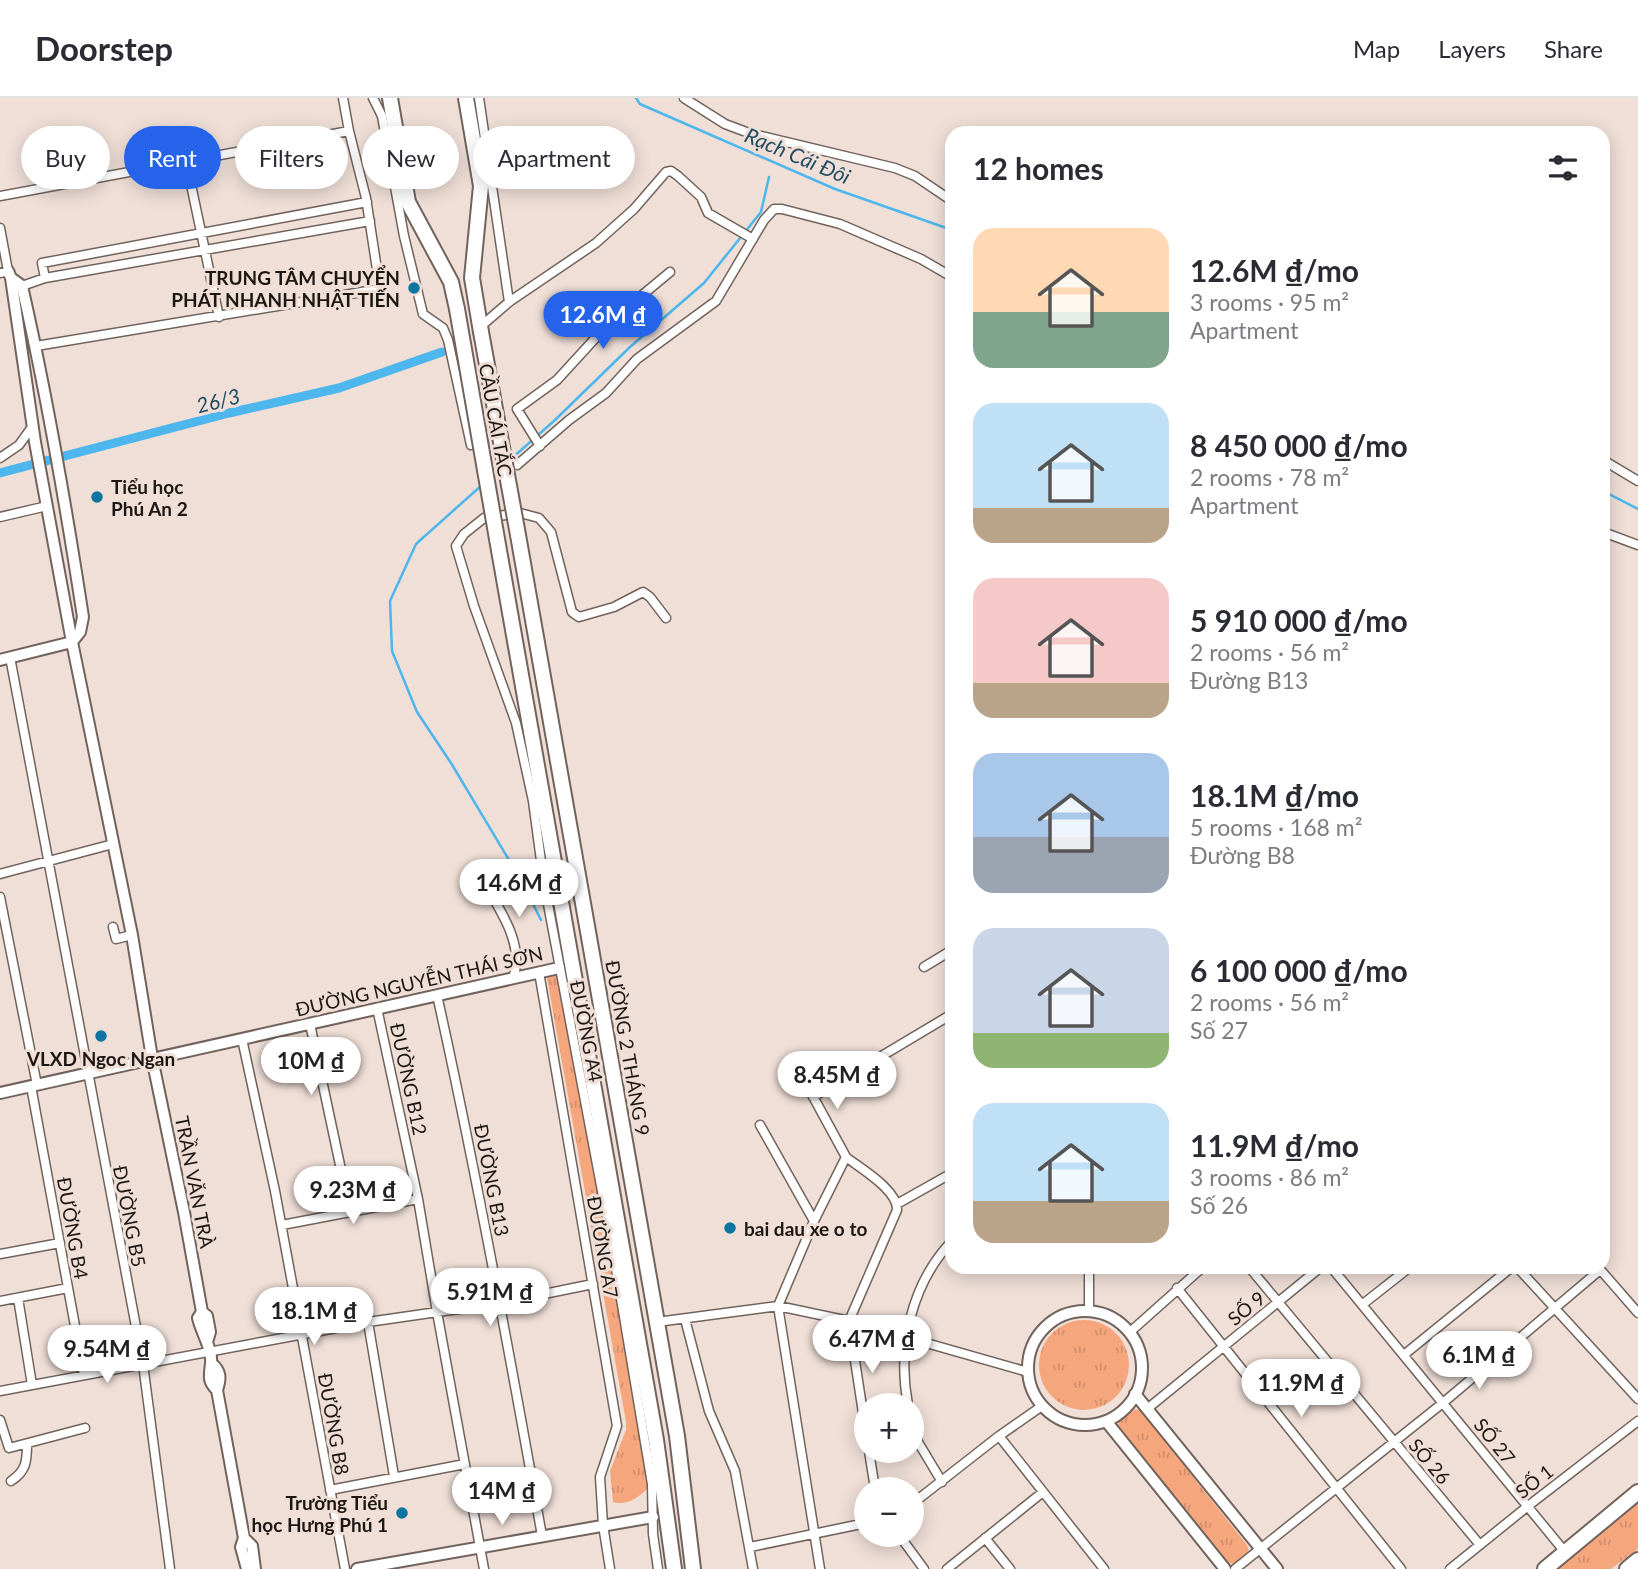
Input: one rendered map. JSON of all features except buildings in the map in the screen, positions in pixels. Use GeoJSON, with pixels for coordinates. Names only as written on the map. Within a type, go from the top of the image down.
{"type":"FeatureCollection","features":[{"type":"Feature","properties":{"kind":"highway","name":"CẦU CÁI TẮC"},"geometry":{"type":"LineString","coordinates":[[390,98],[408,202],[451,282],[457,309],[656,1440],[674,1569]]}},
{"type":"Feature","properties":{"kind":"highway"},"geometry":{"type":"LineString","coordinates":[[466,98],[481,186],[472,278],[481,329]]}},
{"type":"Feature","properties":{"kind":"highway","name":"CẦU CÁI TẮC"},"geometry":{"type":"LineString","coordinates":[[481,329],[518,535]]}},
{"type":"Feature","properties":{"kind":"highway","name":"ĐƯỜNG 2 THÁNG 9"},"geometry":{"type":"LineString","coordinates":[[518,535],[677,1436],[693,1569]]}},
{"type":"Feature","properties":{"kind":"highway"},"geometry":{"type":"LineString","coordinates":[[1545,1569],[1638,1492]]}},
{"type":"Feature","properties":{"kind":"highway"},"geometry":{"type":"LineString","coordinates":[[1627,1569],[1638,1560]]}},
{"type":"Feature","properties":{"kind":"street"},"geometry":{"type":"LineString","coordinates":[[36,346],[380,289],[367,202],[343,98]]}},
{"type":"Feature","properties":{"kind":"street"},"geometry":{"type":"LineString","coordinates":[[373,98],[382,116],[404,236],[423,314],[443,328],[448,340],[471,445]]}},
{"type":"Feature","properties":{"kind":"street"},"geometry":{"type":"LineString","coordinates":[[479,98],[509,302]]}},
{"type":"Feature","properties":{"kind":"street"},"geometry":{"type":"LineString","coordinates":[[684,98],[725,124],[749,133],[895,168],[915,176],[945,196]]}},
{"type":"Feature","properties":{"kind":"street"},"geometry":{"type":"LineString","coordinates":[[221,155],[349,131]]}},
{"type":"Feature","properties":{"kind":"street"},"geometry":{"type":"LineString","coordinates":[[0,196],[124,173]]}},
{"type":"Feature","properties":{"kind":"street"},"geometry":{"type":"LineString","coordinates":[[481,329],[509,302],[596,243],[634,209],[662,174],[674,173],[701,197],[708,213],[750,237]]}},
{"type":"Feature","properties":{"kind":"street"},"geometry":{"type":"LineString","coordinates":[[192,189],[219,317]]}},
{"type":"Feature","properties":{"kind":"street"},"geometry":{"type":"LineString","coordinates":[[45,278],[42,263],[367,202]]}},
{"type":"Feature","properties":{"kind":"street"},"geometry":{"type":"LineString","coordinates":[[517,465],[538,444],[606,393],[638,359],[716,301],[750,237],[770,211],[782,209],[840,224],[921,259],[945,273]]}},
{"type":"Feature","properties":{"kind":"street"},"geometry":{"type":"LineString","coordinates":[[11,280],[45,278],[370,222]]}},
{"type":"Feature","properties":{"kind":"street"},"geometry":{"type":"LineString","coordinates":[[0,228],[11,280],[36,346],[61,475],[83,617],[80,632],[72,642],[5,659]]}},
{"type":"Feature","properties":{"kind":"street"},"geometry":{"type":"LineString","coordinates":[[538,444],[517,409],[557,380],[611,321],[670,272]]}},
{"type":"Feature","properties":{"kind":"street","name":"TRẦN VĂN TRÀ"},"geometry":{"type":"LineString","coordinates":[[11,280],[32,427],[72,642],[132,935],[152,1058],[202,1312],[198,1318],[209,1352],[208,1371],[211,1385],[216,1390],[244,1538],[241,1548],[247,1569]]}},
{"type":"Feature","properties":{"kind":"street"},"geometry":{"type":"LineString","coordinates":[[0,458],[19,445],[32,427]]}},
{"type":"Feature","properties":{"kind":"street"},"geometry":{"type":"LineString","coordinates":[[1610,464],[1638,481]]}},
{"type":"Feature","properties":{"kind":"street"},"geometry":{"type":"LineString","coordinates":[[0,517],[47,506]]}},
{"type":"Feature","properties":{"kind":"street","name":"ĐƯỜNG A4"},"geometry":{"type":"LineString","coordinates":[[658,1569],[652,1484],[611,1239],[544,883],[533,801],[516,723],[456,552],[459,540],[484,518],[520,513],[539,518],[551,531],[572,612],[579,618],[614,607],[643,592],[666,618]]}},
{"type":"Feature","properties":{"kind":"street"},"geometry":{"type":"LineString","coordinates":[[1610,535],[1638,545]]}},
{"type":"Feature","properties":{"kind":"street","name":"ĐƯỜNG B5"},"geometry":{"type":"LineString","coordinates":[[5,659],[48,863],[143,1364],[170,1569]]}},
{"type":"Feature","properties":{"kind":"street"},"geometry":{"type":"LineString","coordinates":[[0,874],[113,844]]}},
{"type":"Feature","properties":{"kind":"street"},"geometry":{"type":"LineString","coordinates":[[475,867],[517,952],[518,963],[513,978]]}},
{"type":"Feature","properties":{"kind":"street","name":"ĐƯỜNG B4"},"geometry":{"type":"LineString","coordinates":[[0,897],[84,1375]]}},
{"type":"Feature","properties":{"kind":"street"},"geometry":{"type":"LineString","coordinates":[[113,927],[116,939],[132,935]]}},
{"type":"Feature","properties":{"kind":"street"},"geometry":{"type":"LineString","coordinates":[[924,967],[945,954]]}},
{"type":"Feature","properties":{"kind":"street","name":"ĐƯỜNG NGUYỄN THÁI SƠN"},"geometry":{"type":"LineString","coordinates":[[0,1093],[559,968]]}},
{"type":"Feature","properties":{"kind":"street","name":"ĐƯỜNG A7"},"geometry":{"type":"LineString","coordinates":[[539,972],[617,1426],[600,1477],[603,1525],[610,1569]]}},
{"type":"Feature","properties":{"kind":"street","name":"ĐƯỜNG B13"},"geometry":{"type":"LineString","coordinates":[[437,995],[464,1115],[542,1536]]}},
{"type":"Feature","properties":{"kind":"street","name":"ĐƯỜNG B12"},"geometry":{"type":"LineString","coordinates":[[377,1009],[418,1199],[484,1569]]}},
{"type":"Feature","properties":{"kind":"street"},"geometry":{"type":"LineString","coordinates":[[813,1097],[945,1018]]}},
{"type":"Feature","properties":{"kind":"street"},"geometry":{"type":"LineString","coordinates":[[310,1024],[340,1165],[353,1211]]}},
{"type":"Feature","properties":{"kind":"street","name":"ĐƯỜNG B8"},"geometry":{"type":"LineString","coordinates":[[242,1039],[282,1225],[345,1569]]}},
{"type":"Feature","properties":{"kind":"street"},"geometry":{"type":"LineString","coordinates":[[803,1078],[846,1157],[891,1192],[897,1204],[897,1210],[849,1321],[860,1393]]}},
{"type":"Feature","properties":{"kind":"street"},"geometry":{"type":"LineString","coordinates":[[760,1125],[814,1221]]}},
{"type":"Feature","properties":{"kind":"street"},"geometry":{"type":"LineString","coordinates":[[820,1569],[778,1306],[814,1221],[846,1157]]}},
{"type":"Feature","properties":{"kind":"street"},"geometry":{"type":"LineString","coordinates":[[897,1204],[945,1177]]}},
{"type":"Feature","properties":{"kind":"street"},"geometry":{"type":"LineString","coordinates":[[282,1225],[418,1199]]}},
{"type":"Feature","properties":{"kind":"street"},"geometry":{"type":"LineString","coordinates":[[0,1254],[60,1243]]}},
{"type":"Feature","properties":{"kind":"street"},"geometry":{"type":"LineString","coordinates":[[907,1393],[905,1338],[924,1283],[945,1250]]}},
{"type":"Feature","properties":{"kind":"street"},"geometry":{"type":"LineString","coordinates":[[1089,1274],[1089,1311]]}},
{"type":"Feature","properties":{"kind":"street"},"geometry":{"type":"LineString","coordinates":[[1130,1332],[1194,1274]]}},
{"type":"Feature","properties":{"kind":"street","name":"SỐ 26"},"geometry":{"type":"LineString","coordinates":[[1255,1274],[1480,1545]]}},
{"type":"Feature","properties":{"kind":"street","name":"SỐ 9"},"geometry":{"type":"LineString","coordinates":[[1147,1409],[1313,1274]]}},
{"type":"Feature","properties":{"kind":"street","name":"SỐ 27"},"geometry":{"type":"LineString","coordinates":[[1337,1274],[1565,1552]]}},
{"type":"Feature","properties":{"kind":"street"},"geometry":{"type":"LineString","coordinates":[[1363,1304],[1401,1274]]}},
{"type":"Feature","properties":{"kind":"street"},"geometry":{"type":"LineString","coordinates":[[1405,1354],[1503,1274]]}},
{"type":"Feature","properties":{"kind":"street"},"geometry":{"type":"LineString","coordinates":[[1524,1274],[1638,1399]]}},
{"type":"Feature","properties":{"kind":"street"},"geometry":{"type":"LineString","coordinates":[[1235,1569],[1444,1402],[1556,1309],[1593,1274]]}},
{"type":"Feature","properties":{"kind":"street"},"geometry":{"type":"LineString","coordinates":[[1604,1274],[1638,1313]]}},
{"type":"Feature","properties":{"kind":"street"},"geometry":{"type":"LineString","coordinates":[[0,1391],[368,1322],[500,1303],[593,1284]]}},
{"type":"Feature","properties":{"kind":"street"},"geometry":{"type":"LineString","coordinates":[[0,1301],[68,1288]]}},
{"type":"Feature","properties":{"kind":"street"},"geometry":{"type":"LineString","coordinates":[[1177,1288],[1401,1569]]}},
{"type":"Feature","properties":{"kind":"street"},"geometry":{"type":"LineString","coordinates":[[18,1298],[32,1385]]}},
{"type":"Feature","properties":{"kind":"street"},"geometry":{"type":"LineString","coordinates":[[657,1322],[778,1306],[849,1321],[1028,1372]]}},
{"type":"Feature","properties":{"kind":"street"},"geometry":{"type":"LineString","coordinates":[[1100,1312],[1116,1320],[1130,1332],[1138,1346],[1142,1362],[1141,1379],[1135,1394],[1123,1410],[1106,1421],[1089,1425],[1072,1424],[1056,1418],[1042,1406],[1032,1391],[1028,1372],[1029,1354],[1037,1337],[1049,1324],[1064,1314],[1100,1312]]}},
{"type":"Feature","properties":{"kind":"street"},"geometry":{"type":"LineString","coordinates":[[685,1319],[709,1411],[735,1471],[753,1569]]}},
{"type":"Feature","properties":{"kind":"street"},"geometry":{"type":"LineString","coordinates":[[368,1322],[394,1476]]}},
{"type":"Feature","properties":{"kind":"street"},"geometry":{"type":"LineString","coordinates":[[1135,1394],[1277,1569]]}},
{"type":"Feature","properties":{"kind":"street"},"geometry":{"type":"LineString","coordinates":[[924,1495],[1042,1406]]}},
{"type":"Feature","properties":{"kind":"street"},"geometry":{"type":"LineString","coordinates":[[0,1420],[11,1448],[85,1428]]}},
{"type":"Feature","properties":{"kind":"street"},"geometry":{"type":"LineString","coordinates":[[1106,1421],[1225,1569]]}},
{"type":"Feature","properties":{"kind":"street","name":"SỐ 1"},"geometry":{"type":"LineString","coordinates":[[1450,1569],[1638,1421]]}},
{"type":"Feature","properties":{"kind":"street"},"geometry":{"type":"LineString","coordinates":[[999,1436],[1104,1569]]}},
{"type":"Feature","properties":{"kind":"street"},"geometry":{"type":"LineString","coordinates":[[11,1481],[21,1474],[27,1463],[27,1444]]}},
{"type":"Feature","properties":{"kind":"street"},"geometry":{"type":"LineString","coordinates":[[924,1452],[942,1482]]}},
{"type":"Feature","properties":{"kind":"street"},"geometry":{"type":"LineString","coordinates":[[330,1490],[465,1464]]}},
{"type":"Feature","properties":{"kind":"street"},"geometry":{"type":"LineString","coordinates":[[947,1569],[1043,1492]]}},
{"type":"Feature","properties":{"kind":"street"},"geometry":{"type":"LineString","coordinates":[[357,1569],[412,1564],[481,1547],[653,1517]]}},
{"type":"Feature","properties":{"kind":"street"},"geometry":{"type":"LineString","coordinates":[[750,1547],[854,1526]]}},
{"type":"Feature","properties":{"kind":"street","name":"TRẦN VĂN TRÀ"},"geometry":{"type":"LineString","coordinates":[[244,1538],[251,1546],[254,1569]]}},
{"type":"Feature","properties":{"kind":"street"},"geometry":{"type":"LineString","coordinates":[[985,1538],[1010,1569]]}},
{"type":"Feature","properties":{"kind":"street"},"geometry":{"type":"LineString","coordinates":[[908,1547],[924,1569]]}},
{"type":"Feature","properties":{"kind":"green space"},"geometry":{"type":"Polygon","coordinates":[[[555,972],[559,975],[648,1488],[636,1498],[623,1503],[613,1502],[610,1471],[626,1430],[626,1422],[547,978],[555,972]]]}},
{"type":"Feature","properties":{"kind":"green space"},"geometry":{"type":"Polygon","coordinates":[[[1084,1320],[1101,1323],[1116,1333],[1126,1348],[1129,1365],[1126,1382],[1116,1397],[1101,1407],[1084,1410],[1067,1407],[1052,1397],[1042,1382],[1039,1365],[1042,1348],[1052,1333],[1067,1323],[1084,1320]]]}},
{"type":"Feature","properties":{"kind":"green space"},"geometry":{"type":"Polygon","coordinates":[[[1132,1409],[1140,1410],[1247,1545],[1249,1552],[1233,1564],[1224,1561],[1118,1429],[1119,1419],[1132,1409]]]}},
{"type":"Feature","properties":{"kind":"green space"},"geometry":{"type":"Polygon","coordinates":[[[1638,1501],[1638,1549],[1611,1569],[1552,1569],[1638,1501]]]}},
{"type":"Feature","properties":{"kind":"waterway","name":"Rạch Cái Đôi"},"geometry":{"type":"LineString","coordinates":[[636,98],[640,104],[835,189],[945,228]]}},
{"type":"Feature","properties":{"kind":"waterway"},"geometry":{"type":"LineString","coordinates":[[511,459],[630,347],[704,283],[761,212],[769,177]]}},
{"type":"Feature","properties":{"kind":"waterway","name":"26/3"},"geometry":{"type":"LineString","coordinates":[[0,473],[229,413],[339,388],[442,352]]}},
{"type":"Feature","properties":{"kind":"waterway"},"geometry":{"type":"LineString","coordinates":[[482,485],[416,544],[390,601],[392,651],[417,712],[521,880],[541,920]]}},
{"type":"Feature","properties":{"kind":"waterway","name":"Rạch Cái Đôi"},"geometry":{"type":"LineString","coordinates":[[1610,495],[1638,509]]}},
{"type":"Feature","properties":{"kind":"place","name":"TRUNG TÂM CHUYỂN PHÁT NHANH NHẬT TIẾN"},"geometry":{"type":"Point","coordinates":[414,288]}},
{"type":"Feature","properties":{"kind":"place","name":"Tiểu học Phú An 2"},"geometry":{"type":"Point","coordinates":[97,497]}},
{"type":"Feature","properties":{"kind":"place","name":"VLXD Ngoc Ngan"},"geometry":{"type":"Point","coordinates":[101,1036]}},
{"type":"Feature","properties":{"kind":"place","name":"bai dau xe o to"},"geometry":{"type":"Point","coordinates":[730,1228]}},
{"type":"Feature","properties":{"kind":"place","name":"Trường Tiểu học Hưng Phú 1"},"geometry":{"type":"Point","coordinates":[402,1513]}}]}
